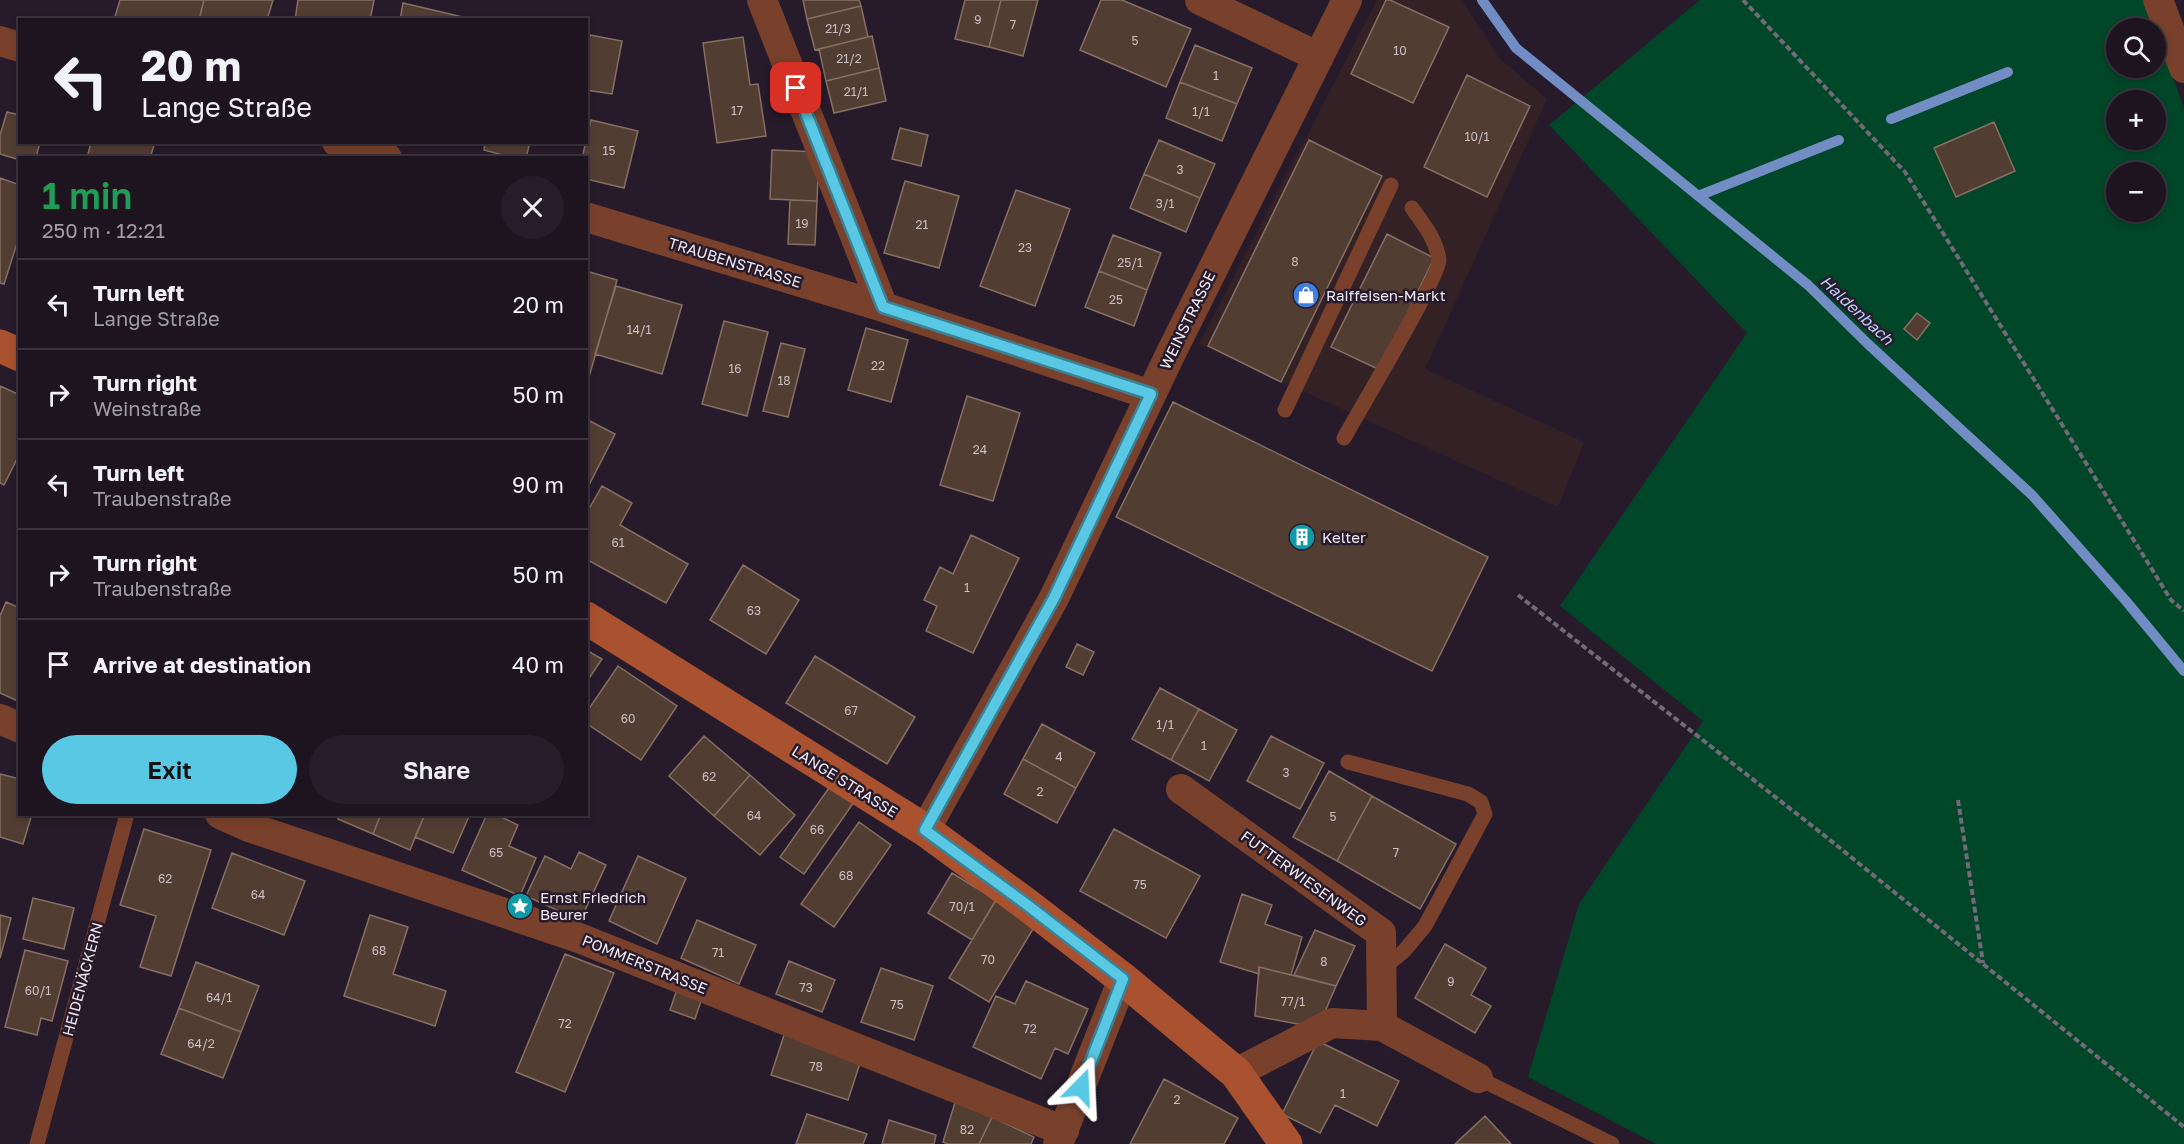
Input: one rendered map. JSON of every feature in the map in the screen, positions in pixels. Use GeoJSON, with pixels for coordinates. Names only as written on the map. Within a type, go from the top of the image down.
{"type":"FeatureCollection","features":[{"type":"Feature","properties":{"kind":"main road"},"geometry":{"type":"LineString","coordinates":[[0,346],[18,354]]}},
{"type":"Feature","properties":{"kind":"main road","name":"LANGE STRASSE"},"geometry":{"type":"LineString","coordinates":[[588,619],[925,830],[1026,904],[1123,979],[1236,1073],[1286,1144]]}},
{"type":"Feature","properties":{"kind":"street"},"geometry":{"type":"LineString","coordinates":[[762,0],[883,307]]}},
{"type":"Feature","properties":{"kind":"street"},"geometry":{"type":"LineString","coordinates":[[1200,0],[1319,57]]}},
{"type":"Feature","properties":{"kind":"street","name":"WEINSTRASSE"},"geometry":{"type":"LineString","coordinates":[[925,830],[1054,598],[1151,394],[1347,0]]}},
{"type":"Feature","properties":{"kind":"street"},"geometry":{"type":"LineString","coordinates":[[2158,0],[2184,68]]}},
{"type":"Feature","properties":{"kind":"street"},"geometry":{"type":"LineString","coordinates":[[0,41],[18,46]]}},
{"type":"Feature","properties":{"kind":"street"},"geometry":{"type":"LineString","coordinates":[[343,144],[381,156]]}},
{"type":"Feature","properties":{"kind":"street","name":"TRAUBENSTRASSE"},"geometry":{"type":"LineString","coordinates":[[588,219],[883,307],[1151,394]]}},
{"type":"Feature","properties":{"kind":"street"},"geometry":{"type":"LineString","coordinates":[[0,719],[18,727]]}},
{"type":"Feature","properties":{"kind":"street","name":"FUTTERWIESENWEG"},"geometry":{"type":"LineString","coordinates":[[1181,789],[1381,933],[1382,1026]]}},
{"type":"Feature","properties":{"kind":"street","name":"POMMERSTRASSE"},"geometry":{"type":"LineString","coordinates":[[225,816],[260,831],[579,938],[1061,1137]]}},
{"type":"Feature","properties":{"kind":"street"},"geometry":{"type":"LineString","coordinates":[[1061,1137],[1123,979]]}},
{"type":"Feature","properties":{"kind":"street"},"geometry":{"type":"LineString","coordinates":[[1236,1073],[1332,1023],[1382,1026],[1478,1078]]}},
{"type":"Feature","properties":{"kind":"lane"},"geometry":{"type":"LineString","coordinates":[[1285,410],[1391,185]]}},
{"type":"Feature","properties":{"kind":"lane"},"geometry":{"type":"LineString","coordinates":[[1344,438],[1416,311],[1439,263],[1433,238],[1412,208]]}},
{"type":"Feature","properties":{"kind":"lane"},"geometry":{"type":"LineString","coordinates":[[1348,762],[1468,794],[1481,802],[1485,814],[1425,926],[1404,951],[1381,970]]}},
{"type":"Feature","properties":{"kind":"lane","name":"HEIDENÄCKERN"},"geometry":{"type":"LineString","coordinates":[[37,1144],[126,816]]}},
{"type":"Feature","properties":{"kind":"lane"},"geometry":{"type":"LineString","coordinates":[[1478,1078],[1612,1144]]}},
{"type":"Feature","properties":{"kind":"path"},"geometry":{"type":"LineString","coordinates":[[1743,0],[1905,172],[2170,600],[2184,611]]}},
{"type":"Feature","properties":{"kind":"path"},"geometry":{"type":"LineString","coordinates":[[1518,595],[1826,836],[2184,1127]]}},
{"type":"Feature","properties":{"kind":"path"},"geometry":{"type":"LineString","coordinates":[[1958,800],[1983,963]]}},
{"type":"Feature","properties":{"kind":"shaded area"},"geometry":{"type":"Polygon","coordinates":[[[1377,0],[1462,0],[1499,58],[1547,99],[1425,369],[1584,442],[1558,507],[1199,344],[1377,0]]]}},
{"type":"Feature","properties":{"kind":"green space"},"geometry":{"type":"Polygon","coordinates":[[[1700,0],[2144,0],[2150,18],[2106,18],[2106,78],[2166,78],[2166,58],[2184,108],[2184,1144],[1656,1144],[1528,1077],[1579,904],[1703,721],[1560,606],[1747,333],[1549,125],[1700,0]]]}},
{"type":"Feature","properties":{"kind":"building"},"geometry":{"type":"Polygon","coordinates":[[[120,0],[204,0],[200,18],[115,18],[120,0]]]}},
{"type":"Feature","properties":{"kind":"building"},"geometry":{"type":"Polygon","coordinates":[[[204,0],[273,0],[268,18],[200,18],[204,0]]]}},
{"type":"Feature","properties":{"kind":"building"},"geometry":{"type":"Polygon","coordinates":[[[298,0],[374,0],[370,18],[295,18],[298,0]]]}},
{"type":"Feature","properties":{"kind":"building"},"geometry":{"type":"Polygon","coordinates":[[[803,0],[859,0],[861,6],[807,19],[803,0]]]}},
{"type":"Feature","properties":{"kind":"building"},"geometry":{"type":"Polygon","coordinates":[[[965,0],[1001,0],[989,47],[955,39],[965,0]]]}},
{"type":"Feature","properties":{"kind":"building"},"geometry":{"type":"Polygon","coordinates":[[[1001,0],[1038,0],[1023,56],[989,47],[1001,0]]]}},
{"type":"Feature","properties":{"kind":"building"},"geometry":{"type":"Polygon","coordinates":[[[1101,0],[1122,0],[1191,29],[1166,87],[1080,50],[1101,0]]]}},
{"type":"Feature","properties":{"kind":"building"},"geometry":{"type":"Polygon","coordinates":[[[1386,0],[1449,27],[1413,103],[1351,74],[1386,0]]]}},
{"type":"Feature","properties":{"kind":"building"},"geometry":{"type":"Polygon","coordinates":[[[403,3],[467,18],[400,18],[403,3]]]}},
{"type":"Feature","properties":{"kind":"building"},"geometry":{"type":"Polygon","coordinates":[[[861,6],[868,37],[815,50],[807,19],[861,6]]]}},
{"type":"Feature","properties":{"kind":"building"},"geometry":{"type":"Polygon","coordinates":[[[590,35],[622,41],[612,94],[588,90],[590,35]]]}},
{"type":"Feature","properties":{"kind":"building"},"geometry":{"type":"Polygon","coordinates":[[[872,36],[879,68],[826,81],[819,49],[872,36]]]}},
{"type":"Feature","properties":{"kind":"building"},"geometry":{"type":"Polygon","coordinates":[[[743,37],[750,85],[758,84],[766,136],[717,143],[703,43],[743,37]]]}},
{"type":"Feature","properties":{"kind":"building"},"geometry":{"type":"Polygon","coordinates":[[[1195,45],[1252,68],[1237,104],[1180,82],[1195,45]]]}},
{"type":"Feature","properties":{"kind":"building"},"geometry":{"type":"Polygon","coordinates":[[[879,68],[886,101],[834,113],[826,81],[879,68]]]}},
{"type":"Feature","properties":{"kind":"building"},"geometry":{"type":"Polygon","coordinates":[[[1467,75],[1530,106],[1487,197],[1424,167],[1467,75]]]}},
{"type":"Feature","properties":{"kind":"building"},"geometry":{"type":"Polygon","coordinates":[[[1180,82],[1237,104],[1222,141],[1166,118],[1180,82]]]}},
{"type":"Feature","properties":{"kind":"building"},"geometry":{"type":"Polygon","coordinates":[[[7,112],[18,115],[18,144],[40,144],[36,156],[18,156],[18,159],[0,154],[0,135],[7,112]]]}},
{"type":"Feature","properties":{"kind":"building"},"geometry":{"type":"Polygon","coordinates":[[[591,120],[638,131],[624,188],[588,179],[588,156],[582,156],[585,144],[588,144],[591,120]]]}},
{"type":"Feature","properties":{"kind":"building"},"geometry":{"type":"Polygon","coordinates":[[[1994,122],[2015,171],[1956,197],[1934,148],[1994,122]]]}},
{"type":"Feature","properties":{"kind":"building"},"geometry":{"type":"Polygon","coordinates":[[[900,128],[928,135],[921,166],[892,159],[900,128]]]}},
{"type":"Feature","properties":{"kind":"building"},"geometry":{"type":"Polygon","coordinates":[[[1159,140],[1215,164],[1200,198],[1144,174],[1159,140]]]}},
{"type":"Feature","properties":{"kind":"building"},"geometry":{"type":"Polygon","coordinates":[[[1309,140],[1382,176],[1281,382],[1208,346],[1309,140]]]}},
{"type":"Feature","properties":{"kind":"building"},"geometry":{"type":"Polygon","coordinates":[[[90,144],[154,144],[151,156],[88,156],[90,144]]]}},
{"type":"Feature","properties":{"kind":"building"},"geometry":{"type":"Polygon","coordinates":[[[485,144],[530,144],[526,156],[506,156],[484,150],[485,144]]]}},
{"type":"Feature","properties":{"kind":"building"},"geometry":{"type":"Polygon","coordinates":[[[772,150],[819,152],[817,201],[770,199],[772,150]]]}},
{"type":"Feature","properties":{"kind":"building"},"geometry":{"type":"Polygon","coordinates":[[[1144,174],[1200,198],[1186,232],[1130,208],[1144,174]]]}},
{"type":"Feature","properties":{"kind":"building"},"geometry":{"type":"Polygon","coordinates":[[[0,178],[18,184],[18,240],[4,284],[0,283],[0,178]]]}},
{"type":"Feature","properties":{"kind":"building"},"geometry":{"type":"Polygon","coordinates":[[[905,181],[959,196],[939,268],[884,253],[905,181]]]}},
{"type":"Feature","properties":{"kind":"building"},"geometry":{"type":"Polygon","coordinates":[[[1016,190],[1070,209],[1035,306],[980,286],[1016,190]]]}},
{"type":"Feature","properties":{"kind":"building"},"geometry":{"type":"Polygon","coordinates":[[[790,200],[817,201],[815,245],[788,244],[790,200]]]}},
{"type":"Feature","properties":{"kind":"building"},"geometry":{"type":"Polygon","coordinates":[[[1387,234],[1434,258],[1380,370],[1331,347],[1387,234]]]}},
{"type":"Feature","properties":{"kind":"building"},"geometry":{"type":"Polygon","coordinates":[[[1113,235],[1161,253],[1147,290],[1099,271],[1113,235]]]}},
{"type":"Feature","properties":{"kind":"building"},"geometry":{"type":"Polygon","coordinates":[[[1099,271],[1147,290],[1134,326],[1085,307],[1099,271]]]}},
{"type":"Feature","properties":{"kind":"building"},"geometry":{"type":"Polygon","coordinates":[[[588,272],[617,280],[588,377],[588,272]]]}},
{"type":"Feature","properties":{"kind":"building"},"geometry":{"type":"Polygon","coordinates":[[[616,286],[682,305],[662,374],[595,354],[616,286]]]}},
{"type":"Feature","properties":{"kind":"building"},"geometry":{"type":"Polygon","coordinates":[[[1917,313],[1930,323],[1917,340],[1904,329],[1917,313]]]}},
{"type":"Feature","properties":{"kind":"building"},"geometry":{"type":"Polygon","coordinates":[[[724,321],[768,332],[747,416],[702,404],[724,321]]]}},
{"type":"Feature","properties":{"kind":"building"},"geometry":{"type":"Polygon","coordinates":[[[866,328],[908,340],[891,402],[848,390],[866,328]]]}},
{"type":"Feature","properties":{"kind":"building"},"geometry":{"type":"Polygon","coordinates":[[[781,343],[805,349],[788,417],[763,411],[781,343]]]}},
{"type":"Feature","properties":{"kind":"building"},"geometry":{"type":"Polygon","coordinates":[[[0,386],[18,394],[18,457],[4,485],[0,483],[0,386]]]}},
{"type":"Feature","properties":{"kind":"building"},"geometry":{"type":"Polygon","coordinates":[[[967,396],[1020,413],[993,501],[940,485],[967,396]]]}},
{"type":"Feature","properties":{"kind":"building","name":"Kelter"},"geometry":{"type":"Polygon","coordinates":[[[1173,402],[1488,557],[1432,671],[1116,517],[1173,402]]]}},
{"type":"Feature","properties":{"kind":"building"},"geometry":{"type":"Polygon","coordinates":[[[588,420],[615,434],[588,487],[588,420]]]}},
{"type":"Feature","properties":{"kind":"building"},"geometry":{"type":"Polygon","coordinates":[[[602,486],[632,503],[620,525],[688,564],[666,603],[588,560],[588,510],[602,486]]]}},
{"type":"Feature","properties":{"kind":"building"},"geometry":{"type":"Polygon","coordinates":[[[971,535],[1019,558],[973,653],[926,631],[937,606],[924,600],[940,567],[953,574],[971,535]]]}},
{"type":"Feature","properties":{"kind":"building"},"geometry":{"type":"Polygon","coordinates":[[[743,565],[799,600],[766,654],[710,620],[743,565]]]}},
{"type":"Feature","properties":{"kind":"building"},"geometry":{"type":"Polygon","coordinates":[[[6,602],[18,607],[18,701],[0,693],[0,616],[6,602]]]}},
{"type":"Feature","properties":{"kind":"building"},"geometry":{"type":"Polygon","coordinates":[[[1077,644],[1094,652],[1083,675],[1066,667],[1077,644]]]}},
{"type":"Feature","properties":{"kind":"building"},"geometry":{"type":"Polygon","coordinates":[[[588,651],[602,659],[588,680],[588,651]]]}},
{"type":"Feature","properties":{"kind":"building"},"geometry":{"type":"Polygon","coordinates":[[[815,656],[915,717],[887,764],[786,703],[815,656]]]}},
{"type":"Feature","properties":{"kind":"building"},"geometry":{"type":"Polygon","coordinates":[[[618,666],[677,706],[641,760],[588,724],[588,710],[618,666]]]}},
{"type":"Feature","properties":{"kind":"building"},"geometry":{"type":"Polygon","coordinates":[[[1160,688],[1199,709],[1171,760],[1132,739],[1160,688]]]}},
{"type":"Feature","properties":{"kind":"building"},"geometry":{"type":"Polygon","coordinates":[[[1199,709],[1237,730],[1209,781],[1171,760],[1199,709]]]}},
{"type":"Feature","properties":{"kind":"building"},"geometry":{"type":"Polygon","coordinates":[[[1042,724],[1095,753],[1076,788],[1023,759],[1042,724]]]}},
{"type":"Feature","properties":{"kind":"building"},"geometry":{"type":"Polygon","coordinates":[[[704,736],[750,775],[714,816],[669,776],[704,736]]]}},
{"type":"Feature","properties":{"kind":"building"},"geometry":{"type":"Polygon","coordinates":[[[1271,736],[1324,763],[1300,809],[1247,781],[1271,736]]]}},
{"type":"Feature","properties":{"kind":"building"},"geometry":{"type":"Polygon","coordinates":[[[1023,759],[1076,788],[1057,823],[1004,794],[1023,759]]]}},
{"type":"Feature","properties":{"kind":"building"},"geometry":{"type":"Polygon","coordinates":[[[1329,771],[1372,796],[1337,861],[1293,837],[1329,771]]]}},
{"type":"Feature","properties":{"kind":"building"},"geometry":{"type":"Polygon","coordinates":[[[0,774],[18,778],[18,816],[31,816],[23,844],[0,837],[0,774]]]}},
{"type":"Feature","properties":{"kind":"building"},"geometry":{"type":"Polygon","coordinates":[[[750,775],[795,815],[760,855],[714,816],[750,775]]]}},
{"type":"Feature","properties":{"kind":"building"},"geometry":{"type":"Polygon","coordinates":[[[831,785],[854,802],[804,874],[780,857],[831,785]]]}},
{"type":"Feature","properties":{"kind":"building"},"geometry":{"type":"Polygon","coordinates":[[[1372,796],[1456,844],[1420,909],[1337,861],[1372,796]]]}},
{"type":"Feature","properties":{"kind":"building"},"geometry":{"type":"Polygon","coordinates":[[[339,816],[380,816],[373,834],[338,819],[339,816]]]}},
{"type":"Feature","properties":{"kind":"building"},"geometry":{"type":"Polygon","coordinates":[[[380,816],[424,816],[410,850],[373,834],[380,816]]]}},
{"type":"Feature","properties":{"kind":"building"},"geometry":{"type":"Polygon","coordinates":[[[424,816],[469,816],[453,853],[415,837],[424,816]]]}},
{"type":"Feature","properties":{"kind":"building"},"geometry":{"type":"Polygon","coordinates":[[[486,816],[499,816],[518,825],[509,846],[536,858],[520,896],[462,870],[486,816]]]}},
{"type":"Feature","properties":{"kind":"building"},"geometry":{"type":"Polygon","coordinates":[[[859,822],[891,845],[834,927],[801,904],[859,822]]]}},
{"type":"Feature","properties":{"kind":"building"},"geometry":{"type":"Polygon","coordinates":[[[144,829],[211,850],[171,976],[140,967],[156,916],[120,905],[144,829]]]}},
{"type":"Feature","properties":{"kind":"building"},"geometry":{"type":"Polygon","coordinates":[[[1114,829],[1200,876],[1166,938],[1080,891],[1114,829]]]}},
{"type":"Feature","properties":{"kind":"building"},"geometry":{"type":"Polygon","coordinates":[[[579,852],[606,865],[580,921],[526,896],[545,856],[571,869],[579,852]]]}},
{"type":"Feature","properties":{"kind":"building"},"geometry":{"type":"Polygon","coordinates":[[[232,853],[305,881],[284,935],[212,908],[232,853]]]}},
{"type":"Feature","properties":{"kind":"building"},"geometry":{"type":"Polygon","coordinates":[[[638,856],[686,878],[657,944],[609,921],[638,856]]]}},
{"type":"Feature","properties":{"kind":"building"},"geometry":{"type":"Polygon","coordinates":[[[952,873],[996,900],[972,940],[928,913],[952,873]]]}},
{"type":"Feature","properties":{"kind":"building"},"geometry":{"type":"Polygon","coordinates":[[[1242,894],[1272,905],[1265,924],[1302,937],[1291,975],[1259,967],[1259,974],[1220,962],[1242,894]]]}},
{"type":"Feature","properties":{"kind":"building"},"geometry":{"type":"Polygon","coordinates":[[[33,898],[74,908],[64,949],[23,939],[33,898]]]}},
{"type":"Feature","properties":{"kind":"building"},"geometry":{"type":"Polygon","coordinates":[[[996,900],[1036,924],[989,1002],[949,978],[996,900]]]}},
{"type":"Feature","properties":{"kind":"building"},"geometry":{"type":"Polygon","coordinates":[[[0,915],[11,918],[0,958],[0,915]]]}},
{"type":"Feature","properties":{"kind":"building"},"geometry":{"type":"Polygon","coordinates":[[[370,915],[408,927],[393,974],[446,991],[435,1026],[344,996],[370,915]]]}},
{"type":"Feature","properties":{"kind":"building"},"geometry":{"type":"Polygon","coordinates":[[[697,920],[756,945],[739,984],[681,958],[697,920]]]}},
{"type":"Feature","properties":{"kind":"building"},"geometry":{"type":"Polygon","coordinates":[[[1315,930],[1355,946],[1336,986],[1294,975],[1315,930]]]}},
{"type":"Feature","properties":{"kind":"building"},"geometry":{"type":"Polygon","coordinates":[[[1445,944],[1486,968],[1471,995],[1491,1006],[1475,1033],[1415,998],[1445,944]]]}},
{"type":"Feature","properties":{"kind":"building"},"geometry":{"type":"Polygon","coordinates":[[[25,950],[68,961],[52,1021],[41,1018],[37,1035],[5,1027],[25,950]]]}},
{"type":"Feature","properties":{"kind":"building"},"geometry":{"type":"Polygon","coordinates":[[[565,954],[614,973],[565,1092],[516,1072],[565,954]]]}},
{"type":"Feature","properties":{"kind":"building"},"geometry":{"type":"Polygon","coordinates":[[[789,961],[835,980],[822,1012],[776,994],[789,961]]]}},
{"type":"Feature","properties":{"kind":"building"},"geometry":{"type":"Polygon","coordinates":[[[196,962],[259,986],[241,1032],[179,1008],[196,962]]]}},
{"type":"Feature","properties":{"kind":"building"},"geometry":{"type":"Polygon","coordinates":[[[1259,967],[1336,986],[1318,1028],[1255,1016],[1259,967]]]}},
{"type":"Feature","properties":{"kind":"building"},"geometry":{"type":"Polygon","coordinates":[[[881,968],[933,986],[914,1040],[861,1022],[881,968]]]}},
{"type":"Feature","properties":{"kind":"building"},"geometry":{"type":"Polygon","coordinates":[[[1026,981],[1088,1009],[1068,1054],[1055,1048],[1041,1079],[973,1047],[996,996],[1015,1004],[1026,981]]]}},
{"type":"Feature","properties":{"kind":"building"},"geometry":{"type":"Polygon","coordinates":[[[677,989],[702,998],[695,1019],[670,1010],[677,989]]]}},
{"type":"Feature","properties":{"kind":"building"},"geometry":{"type":"Polygon","coordinates":[[[179,1008],[241,1032],[223,1078],[161,1054],[179,1008]]]}},
{"type":"Feature","properties":{"kind":"building"},"geometry":{"type":"Polygon","coordinates":[[[785,1032],[862,1057],[848,1100],[771,1075],[785,1032]]]}},
{"type":"Feature","properties":{"kind":"building"},"geometry":{"type":"Polygon","coordinates":[[[1318,1041],[1399,1081],[1377,1126],[1335,1105],[1320,1133],[1282,1114],[1318,1041]]]}},
{"type":"Feature","properties":{"kind":"building"},"geometry":{"type":"Polygon","coordinates":[[[1164,1079],[1238,1118],[1224,1144],[1130,1144],[1164,1079]]]}},
{"type":"Feature","properties":{"kind":"building"},"geometry":{"type":"Polygon","coordinates":[[[956,1099],[992,1117],[979,1144],[943,1142],[956,1099]]]}},
{"type":"Feature","properties":{"kind":"building"},"geometry":{"type":"Polygon","coordinates":[[[807,1114],[867,1134],[863,1144],[796,1144],[807,1114]]]}},
{"type":"Feature","properties":{"kind":"building"},"geometry":{"type":"Polygon","coordinates":[[[1485,1116],[1511,1144],[1455,1144],[1485,1116]]]}},
{"type":"Feature","properties":{"kind":"building"},"geometry":{"type":"Polygon","coordinates":[[[992,1117],[1034,1137],[1031,1144],[979,1144],[992,1117]]]}},
{"type":"Feature","properties":{"kind":"building"},"geometry":{"type":"Polygon","coordinates":[[[889,1120],[936,1135],[934,1144],[882,1144],[889,1120]]]}},
{"type":"Feature","properties":{"kind":"waterway","name":"Haldenbach"},"geometry":{"type":"LineString","coordinates":[[1482,0],[1516,48],[1808,285],[1868,344],[2032,495],[2126,601],[2184,671]]}},
{"type":"Feature","properties":{"kind":"waterway"},"geometry":{"type":"LineString","coordinates":[[1891,119],[2008,72]]}},
{"type":"Feature","properties":{"kind":"waterway"},"geometry":{"type":"LineString","coordinates":[[1698,196],[1839,140]]}},
{"type":"Feature","properties":{"kind":"place","name":"Raiffeisen-Markt"},"geometry":{"type":"Point","coordinates":[1306,295]}},
{"type":"Feature","properties":{"kind":"place","name":"Kelter"},"geometry":{"type":"Point","coordinates":[1302,537]}},
{"type":"Feature","properties":{"kind":"place","name":"Ernst Friedrich Beurer"},"geometry":{"type":"Point","coordinates":[520,906]}},
{"type":"Feature","properties":{"kind":"route"},"geometry":{"type":"LineString","coordinates":[[796,88],[883,307],[1151,394],[1054,598],[925,830],[1123,979],[1081,1087]]}}]}
